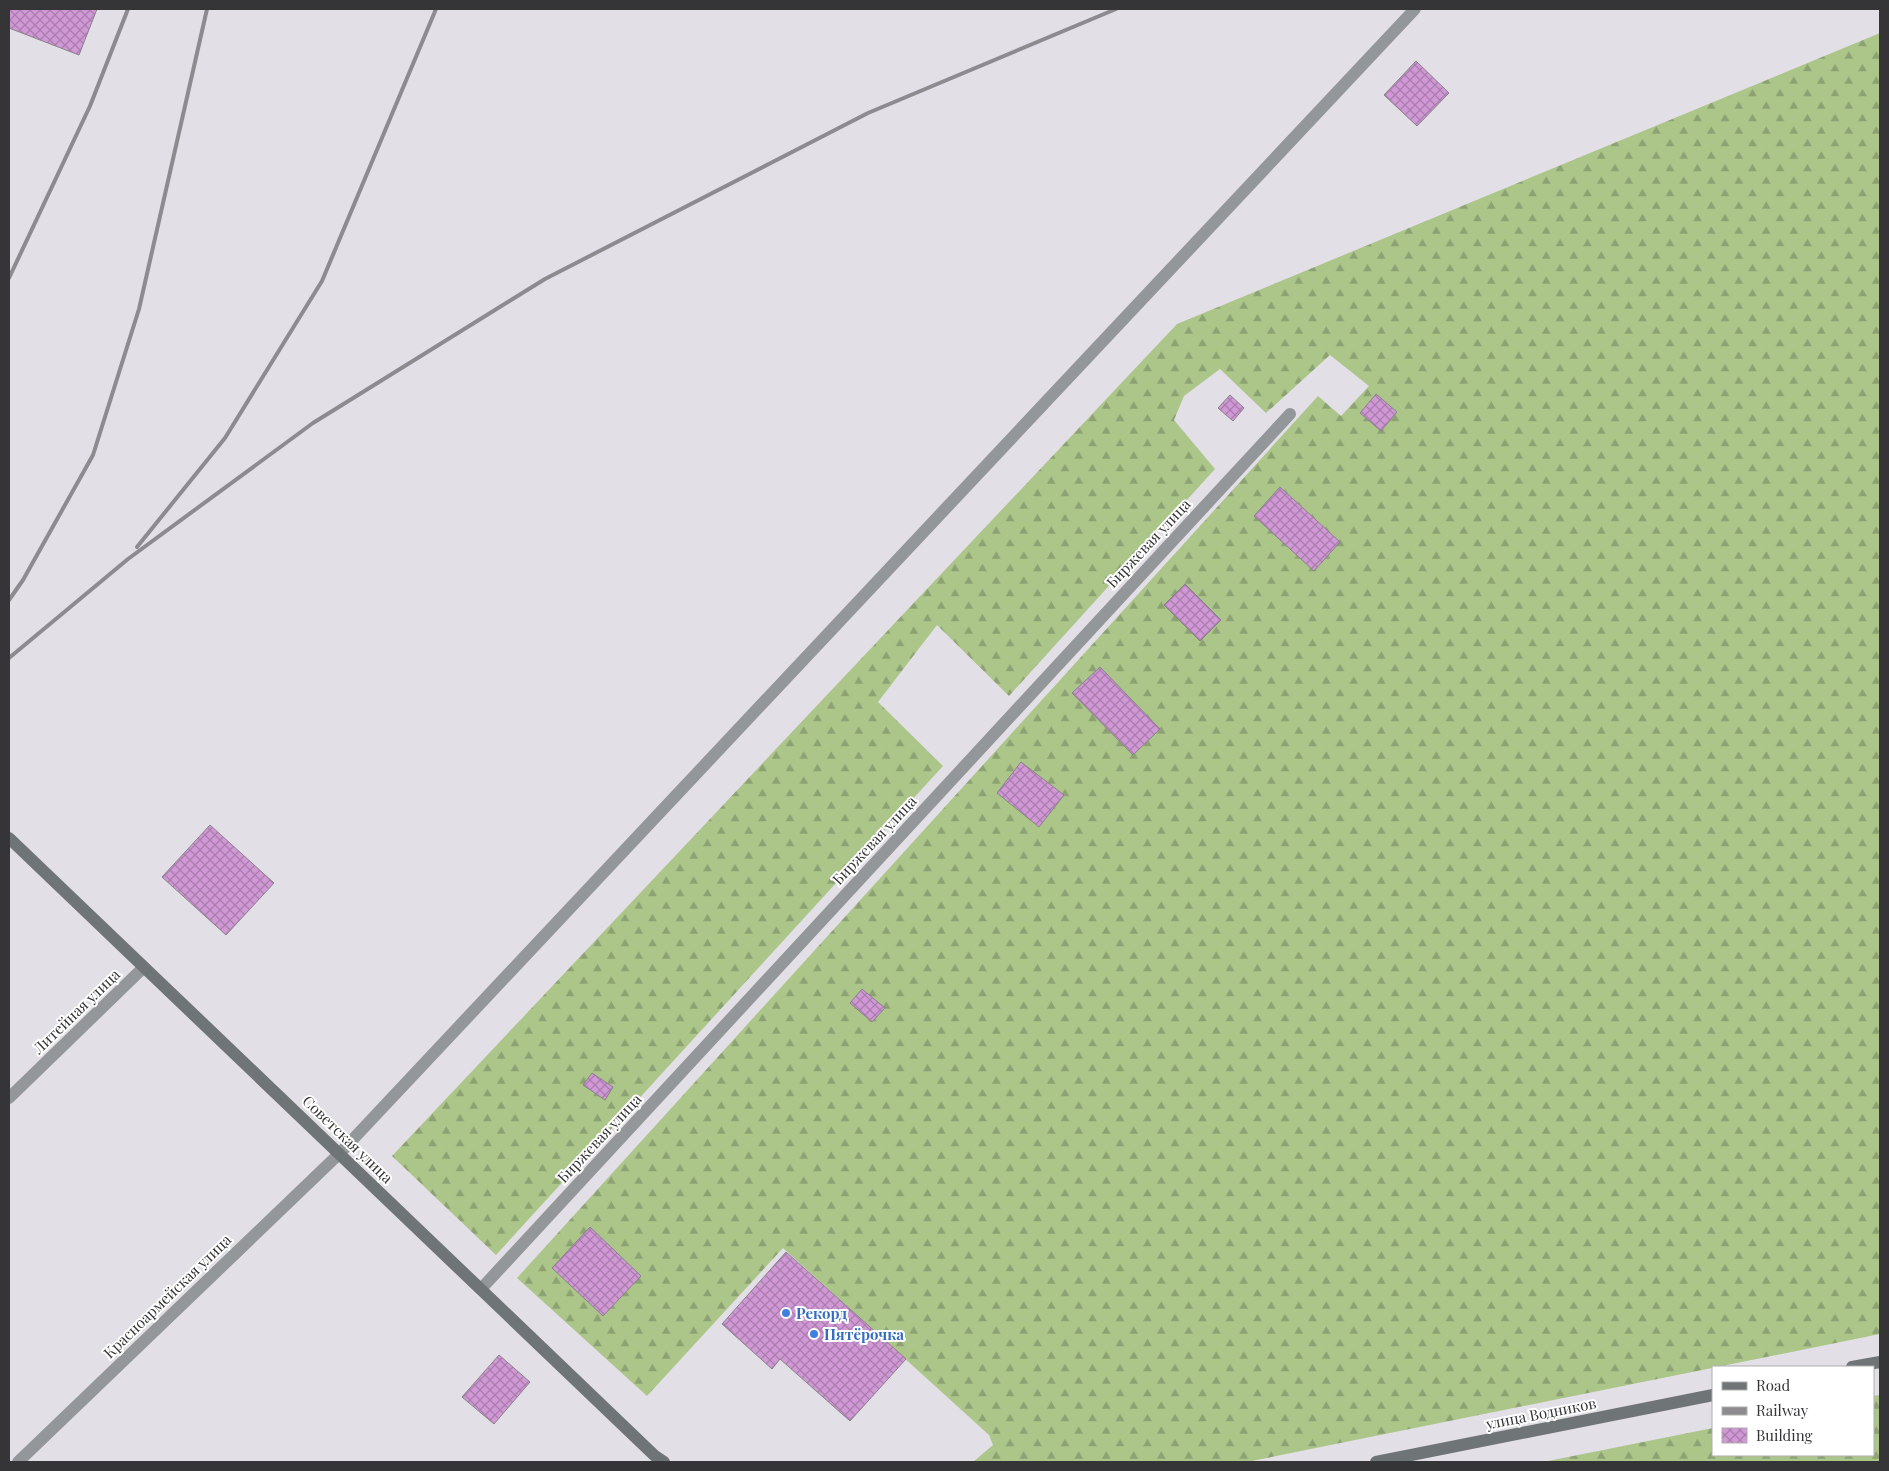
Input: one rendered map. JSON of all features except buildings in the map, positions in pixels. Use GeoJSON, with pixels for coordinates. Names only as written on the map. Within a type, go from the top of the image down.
{"type":"FeatureCollection","features":[{"type":"Feature","properties":{"kind":"main road","name":"Советская улица"},"geometry":{"type":"LineString","coordinates":[[9,838],[655,1456],[664,1462]]}},
{"type":"Feature","properties":{"kind":"main road"},"geometry":{"type":"LineString","coordinates":[[1858,1366],[1880,1362]]}},
{"type":"Feature","properties":{"kind":"main road","name":"улица Водников"},"geometry":{"type":"LineString","coordinates":[[1376,1462],[1712,1395]]}},
{"type":"Feature","properties":{"kind":"street","name":"Красноармейская улица"},"geometry":{"type":"LineString","coordinates":[[18,1462],[340,1153],[1415,9]]}},
{"type":"Feature","properties":{"kind":"street","name":"Биржевая улица"},"geometry":{"type":"LineString","coordinates":[[481,1289],[1290,414]]}},
{"type":"Feature","properties":{"kind":"street","name":"Литейная улица"},"geometry":{"type":"LineString","coordinates":[[9,1098],[144,968]]}},
{"type":"Feature","properties":{"kind":"green space"},"geometry":{"type":"Polygon","coordinates":[[[1880,33],[1880,1334],[1722,1366],[1712,1366],[1712,1368],[1247,1462],[973,1462],[993,1445],[989,1435],[783,1248],[647,1396],[517,1278],[1318,396],[1341,416],[1369,386],[1330,355],[1266,413],[1220,369],[1184,396],[1174,420],[1215,469],[1009,696],[937,625],[878,702],[943,766],[496,1255],[392,1156],[1177,324],[1880,33]]]}},
{"type":"Feature","properties":{"kind":"green space"},"geometry":{"type":"Polygon","coordinates":[[[1880,1395],[1880,1462],[1543,1462],[1712,1428],[1712,1456],[1874,1456],[1874,1396],[1880,1395]]]}},
{"type":"Feature","properties":{"kind":"railway"},"geometry":{"type":"LineString","coordinates":[[9,278],[90,106],[128,9]]}},
{"type":"Feature","properties":{"kind":"railway"},"geometry":{"type":"LineString","coordinates":[[9,600],[23,580],[93,455],[139,309],[207,9]]}},
{"type":"Feature","properties":{"kind":"railway"},"geometry":{"type":"LineString","coordinates":[[137,547],[225,438],[322,281],[436,9]]}},
{"type":"Feature","properties":{"kind":"railway"},"geometry":{"type":"LineString","coordinates":[[9,658],[128,559],[313,423],[545,279],[868,113],[1116,9]]}},
{"type":"Feature","properties":{"kind":"place","name":"Рекорд"},"geometry":{"type":"Point","coordinates":[786,1313]}},
{"type":"Feature","properties":{"kind":"place","name":"Пятёрочка"},"geometry":{"type":"Point","coordinates":[814,1334]}}]}
